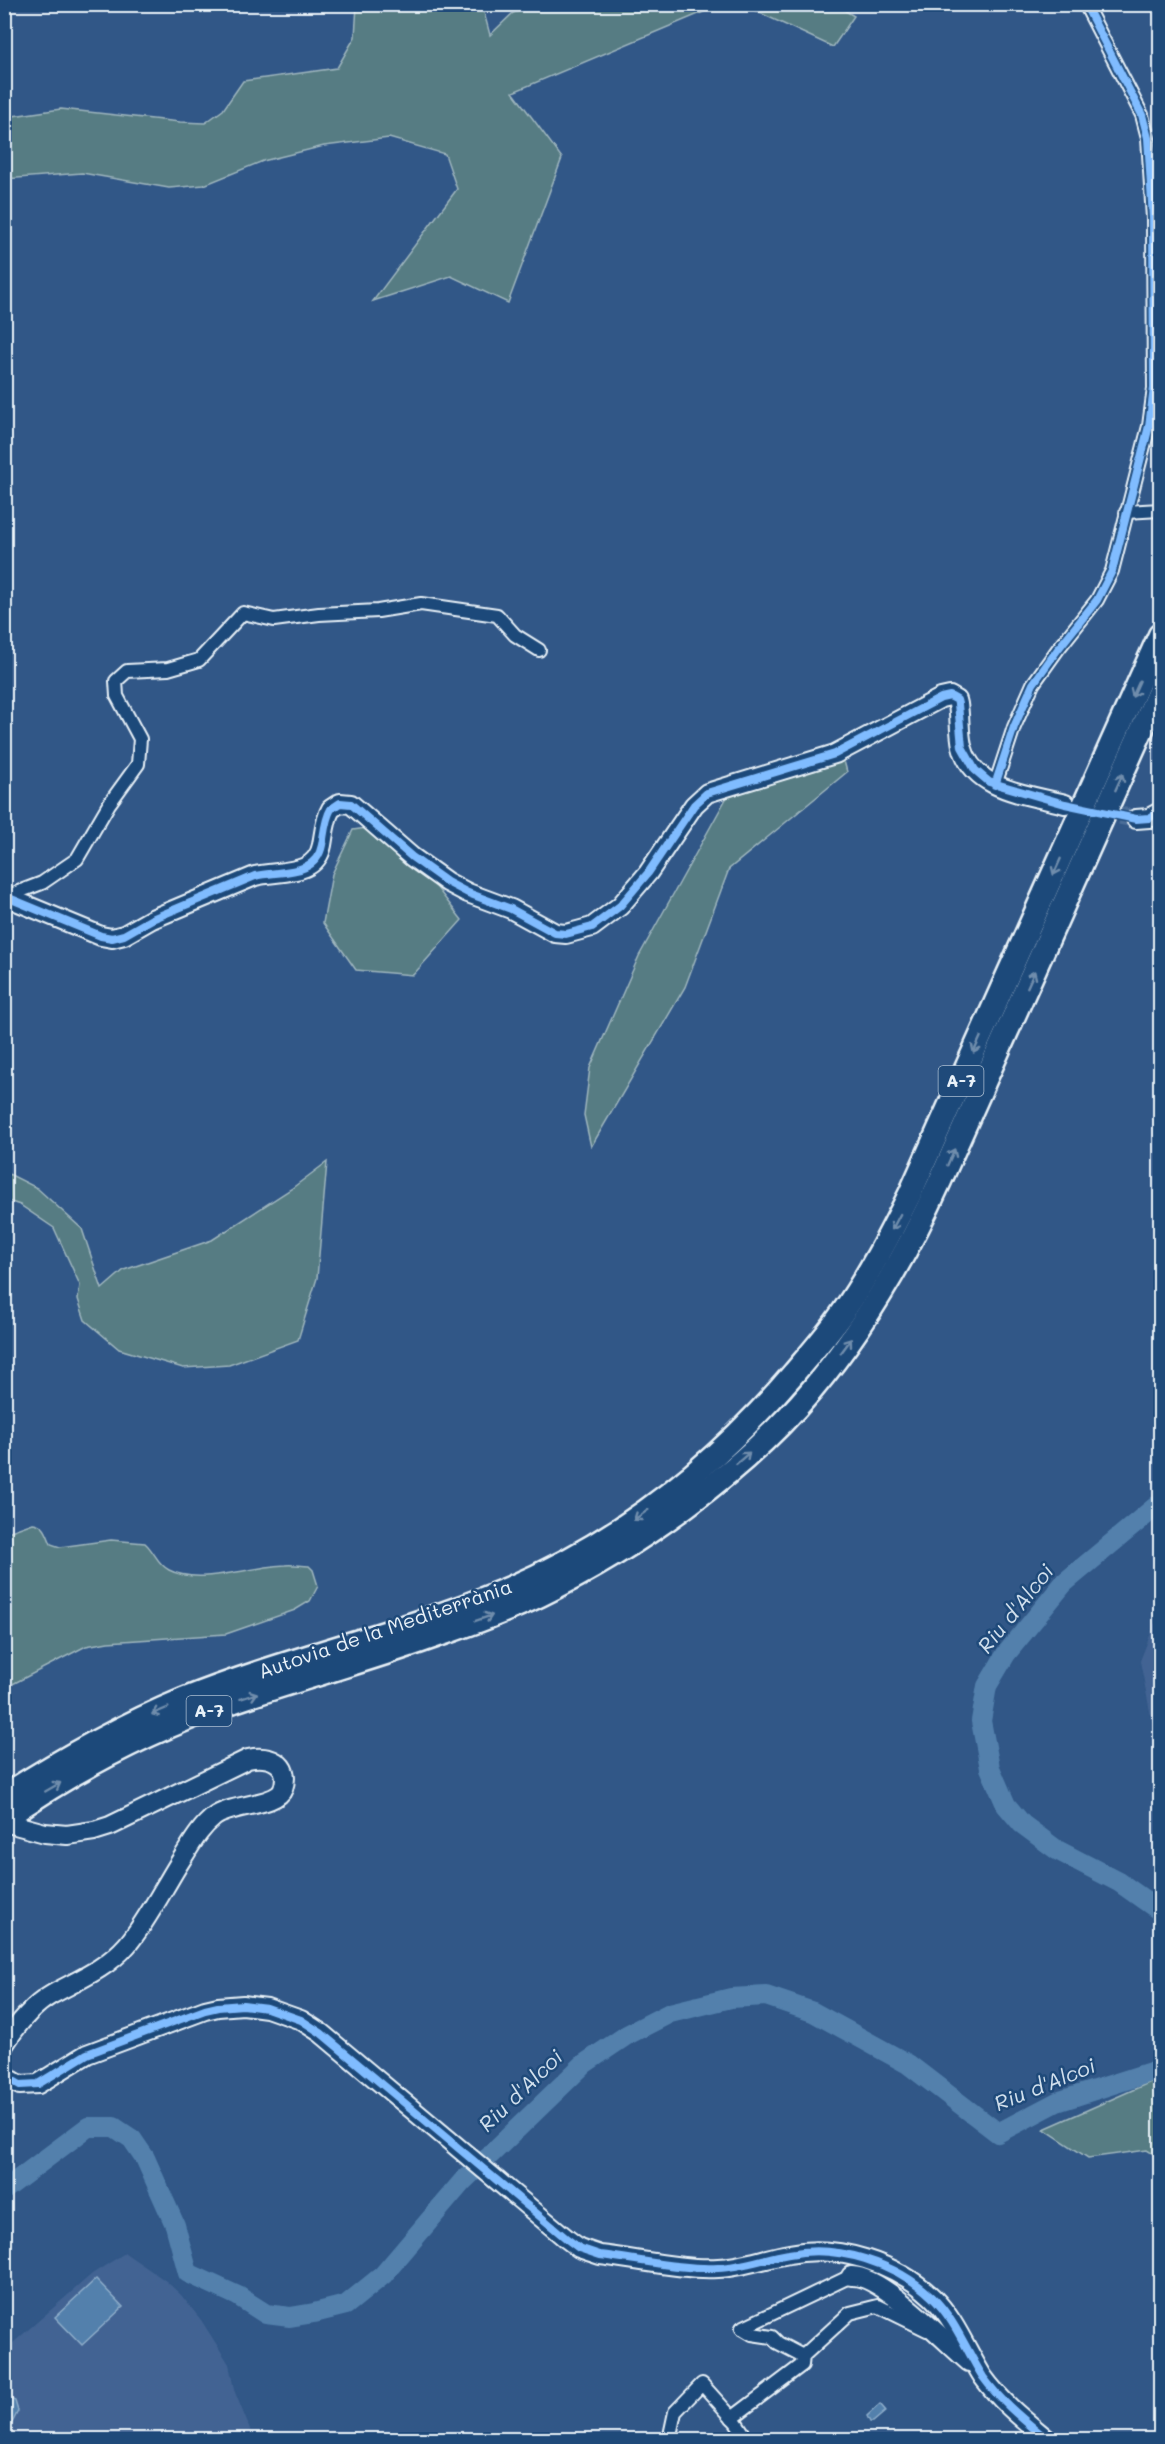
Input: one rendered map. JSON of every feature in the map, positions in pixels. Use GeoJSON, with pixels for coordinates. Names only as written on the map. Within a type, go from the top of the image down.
{"type":"FeatureCollection","features":[{"type":"Feature","properties":{"kind":"highway","name":"Autovia de la Mediterrània"},"geometry":{"type":"LineString","coordinates":[[693,1488],[720,1453],[761,1412],[814,1350],[844,1311],[877,1257],[910,1194],[1161,635]]}},
{"type":"Feature","properties":{"kind":"highway","name":"Autovia de la Mediterrània"},"geometry":{"type":"LineString","coordinates":[[4,1820],[32,1799],[89,1766],[154,1734],[232,1702],[422,1631],[580,1554],[693,1488],[765,1438],[810,1392],[843,1349],[891,1277],[929,1204],[1161,689]]}},
{"type":"Feature","properties":{"kind":"highway","name":"Autovia de la Mediterrània"},"geometry":{"type":"LineString","coordinates":[[4,1796],[80,1749],[132,1722],[185,1700],[249,1676],[422,1631]]}},
{"type":"Feature","properties":{"kind":"street"},"geometry":{"type":"LineString","coordinates":[[995,785],[1014,727],[1033,684],[1104,590],[1112,572],[1149,426],[1154,388],[1153,219],[1149,152],[1142,115],[1085,4]]}},
{"type":"Feature","properties":{"kind":"street"},"geometry":{"type":"LineString","coordinates":[[1126,512],[1161,510]]}},
{"type":"Feature","properties":{"kind":"street"},"geometry":{"type":"LineString","coordinates":[[7,897],[51,878],[77,859],[109,804],[138,764],[140,739],[117,696],[116,681],[127,671],[168,669],[199,660],[243,612],[274,620],[318,614],[378,611],[421,604],[497,615],[515,635],[539,650]]}},
{"type":"Feature","properties":{"kind":"street"},"geometry":{"type":"LineString","coordinates":[[7,897],[101,936],[118,937],[152,919],[255,876],[303,869],[309,866],[317,860],[321,852],[328,813],[335,806],[346,803],[357,808],[412,857],[456,887],[511,909],[555,933],[572,934],[592,927],[620,906],[648,873],[694,805],[707,793],[835,754],[945,696],[957,700],[962,747],[969,763],[979,775],[995,785],[1065,804]]}},
{"type":"Feature","properties":{"kind":"street"},"geometry":{"type":"LineString","coordinates":[[1136,819],[1149,818],[1161,812]]}},
{"type":"Feature","properties":{"kind":"street"},"geometry":{"type":"LineString","coordinates":[[4,1820],[45,1833],[74,1834],[110,1826],[248,1759],[267,1757],[274,1760],[284,1774],[283,1790],[278,1796],[268,1801],[225,1810],[205,1825],[126,1946],[99,1970],[39,2004],[4,2044]]}},
{"type":"Feature","properties":{"kind":"street"},"geometry":{"type":"LineString","coordinates":[[4,2072],[20,2085],[38,2084],[87,2054],[205,2010],[230,2006],[267,2008],[301,2020],[321,2032],[573,2244],[593,2253],[701,2268],[730,2267],[813,2251],[839,2253],[877,2263],[900,2274],[927,2292],[948,2316],[978,2367],[1002,2400],[1048,2439]]}},
{"type":"Feature","properties":{"kind":"street"},"geometry":{"type":"LineString","coordinates":[[803,2356],[778,2343],[772,2337],[752,2334],[742,2328],[851,2276],[870,2280],[916,2313],[968,2362],[978,2367]]}},
{"type":"Feature","properties":{"kind":"street"},"geometry":{"type":"LineString","coordinates":[[732,2418],[802,2365],[803,2356],[850,2313],[878,2306],[942,2337]]}},
{"type":"Feature","properties":{"kind":"street"},"geometry":{"type":"LineString","coordinates":[[669,2439],[675,2412],[702,2384],[748,2439]]}},
{"type":"Feature","properties":{"kind":"shaded area"},"geometry":{"type":"Polygon","coordinates":[[[1160,1610],[1160,1733],[1152,1721],[1140,1661],[1160,1610]]]}},
{"type":"Feature","properties":{"kind":"shaded area"},"geometry":{"type":"Polygon","coordinates":[[[125,2253],[166,2281],[181,2295],[201,2320],[229,2364],[234,2390],[254,2439],[5,2440],[5,2350],[92,2274],[125,2253]]]}},
{"type":"Feature","properties":{"kind":"shaded area"},"geometry":{"type":"Polygon","coordinates":[[[96,2279],[123,2307],[82,2345],[55,2317],[96,2279]]]}},
{"type":"Feature","properties":{"kind":"shaded area"},"geometry":{"type":"Polygon","coordinates":[[[4,2396],[15,2401],[18,2411],[13,2421],[5,2425],[4,2396]]]}},
{"type":"Feature","properties":{"kind":"shaded area"},"geometry":{"type":"Polygon","coordinates":[[[880,2404],[886,2411],[870,2422],[867,2416],[880,2404]]]}},
{"type":"Feature","properties":{"kind":"green space"},"geometry":{"type":"Polygon","coordinates":[[[357,5],[482,5],[490,35],[513,13],[539,5],[720,5],[513,92],[562,158],[508,303],[451,276],[373,301],[457,189],[445,154],[389,138],[324,146],[263,161],[204,185],[169,188],[82,173],[5,179],[6,117],[61,109],[205,123],[223,110],[243,81],[337,68],[355,37],[357,5]]]}},
{"type":"Feature","properties":{"kind":"green space"},"geometry":{"type":"Polygon","coordinates":[[[743,5],[836,5],[854,16],[833,47],[743,5]]]}},
{"type":"Feature","properties":{"kind":"green space"},"geometry":{"type":"Polygon","coordinates":[[[843,757],[847,772],[729,869],[685,987],[591,1147],[584,1115],[590,1068],[639,956],[727,797],[843,757]]]}},
{"type":"Feature","properties":{"kind":"green space"},"geometry":{"type":"Polygon","coordinates":[[[388,825],[462,920],[413,975],[356,970],[323,923],[332,874],[353,830],[388,825]]]}},
{"type":"Feature","properties":{"kind":"green space"},"geometry":{"type":"Polygon","coordinates":[[[327,1162],[317,1278],[298,1340],[229,1365],[183,1368],[119,1349],[85,1320],[78,1299],[80,1285],[54,1228],[20,1205],[5,1200],[5,1172],[37,1188],[82,1229],[102,1289],[124,1270],[212,1240],[291,1189],[327,1162]]]}},
{"type":"Feature","properties":{"kind":"green space"},"geometry":{"type":"Polygon","coordinates":[[[33,1523],[43,1528],[51,1544],[60,1547],[111,1540],[145,1543],[165,1567],[181,1574],[210,1576],[272,1566],[309,1566],[313,1570],[318,1586],[310,1601],[295,1610],[226,1634],[108,1642],[86,1646],[5,1688],[5,1533],[33,1523]]]}},
{"type":"Feature","properties":{"kind":"green space"},"geometry":{"type":"Polygon","coordinates":[[[1160,2078],[1160,2158],[1147,2150],[1088,2158],[1044,2129],[1160,2078]]]}},
{"type":"Feature","properties":{"kind":"waterway","name":"Riu d'Alcoi"},"geometry":{"type":"LineString","coordinates":[[1160,1503],[1064,1583],[1006,1654],[987,1686],[981,1721],[990,1768],[1006,1805],[1022,1824],[1057,1850],[1119,1882],[1160,1911]]}},
{"type":"Feature","properties":{"kind":"waterway","name":"Riu d'Alcoi"},"geometry":{"type":"LineString","coordinates":[[4,2190],[88,2127],[114,2127],[132,2139],[145,2158],[175,2225],[188,2273],[238,2296],[266,2314],[290,2317],[346,2305],[383,2275],[462,2182],[584,2064],[627,2035],[670,2013],[731,1998],[766,1996],[813,2012],[908,2064],[998,2133],[1057,2102],[1160,2069]]}},
{"type":"Feature","properties":{"kind":"tunnel"},"geometry":{"type":"LineString","coordinates":[[1094,810],[1136,819]]}},
{"type":"Feature","properties":{"kind":"cycle path"},"geometry":{"type":"LineString","coordinates":[[995,785],[1014,727],[1033,684],[1097,600],[1112,571],[1149,426],[1154,388],[1153,219],[1148,138],[1142,115],[1085,4]]}},
{"type":"Feature","properties":{"kind":"cycle path"},"geometry":{"type":"LineString","coordinates":[[4,896],[101,936],[112,938],[124,935],[152,919],[255,876],[305,867],[318,855],[329,813],[340,803],[351,804],[412,857],[447,882],[468,893],[511,909],[555,933],[566,934],[592,927],[620,906],[648,873],[694,805],[707,793],[835,754],[941,698],[950,696],[957,700],[958,704],[962,747],[975,770],[989,782],[1065,804],[1136,819],[1149,818],[1160,812]]}},
{"type":"Feature","properties":{"kind":"cycle path"},"geometry":{"type":"LineString","coordinates":[[4,2072],[20,2085],[38,2084],[87,2054],[205,2010],[243,2005],[267,2008],[301,2020],[321,2033],[579,2248],[600,2255],[704,2268],[736,2266],[789,2254],[827,2252],[865,2259],[901,2275],[932,2297],[954,2325],[983,2377],[997,2395],[1048,2440]]}}]}
